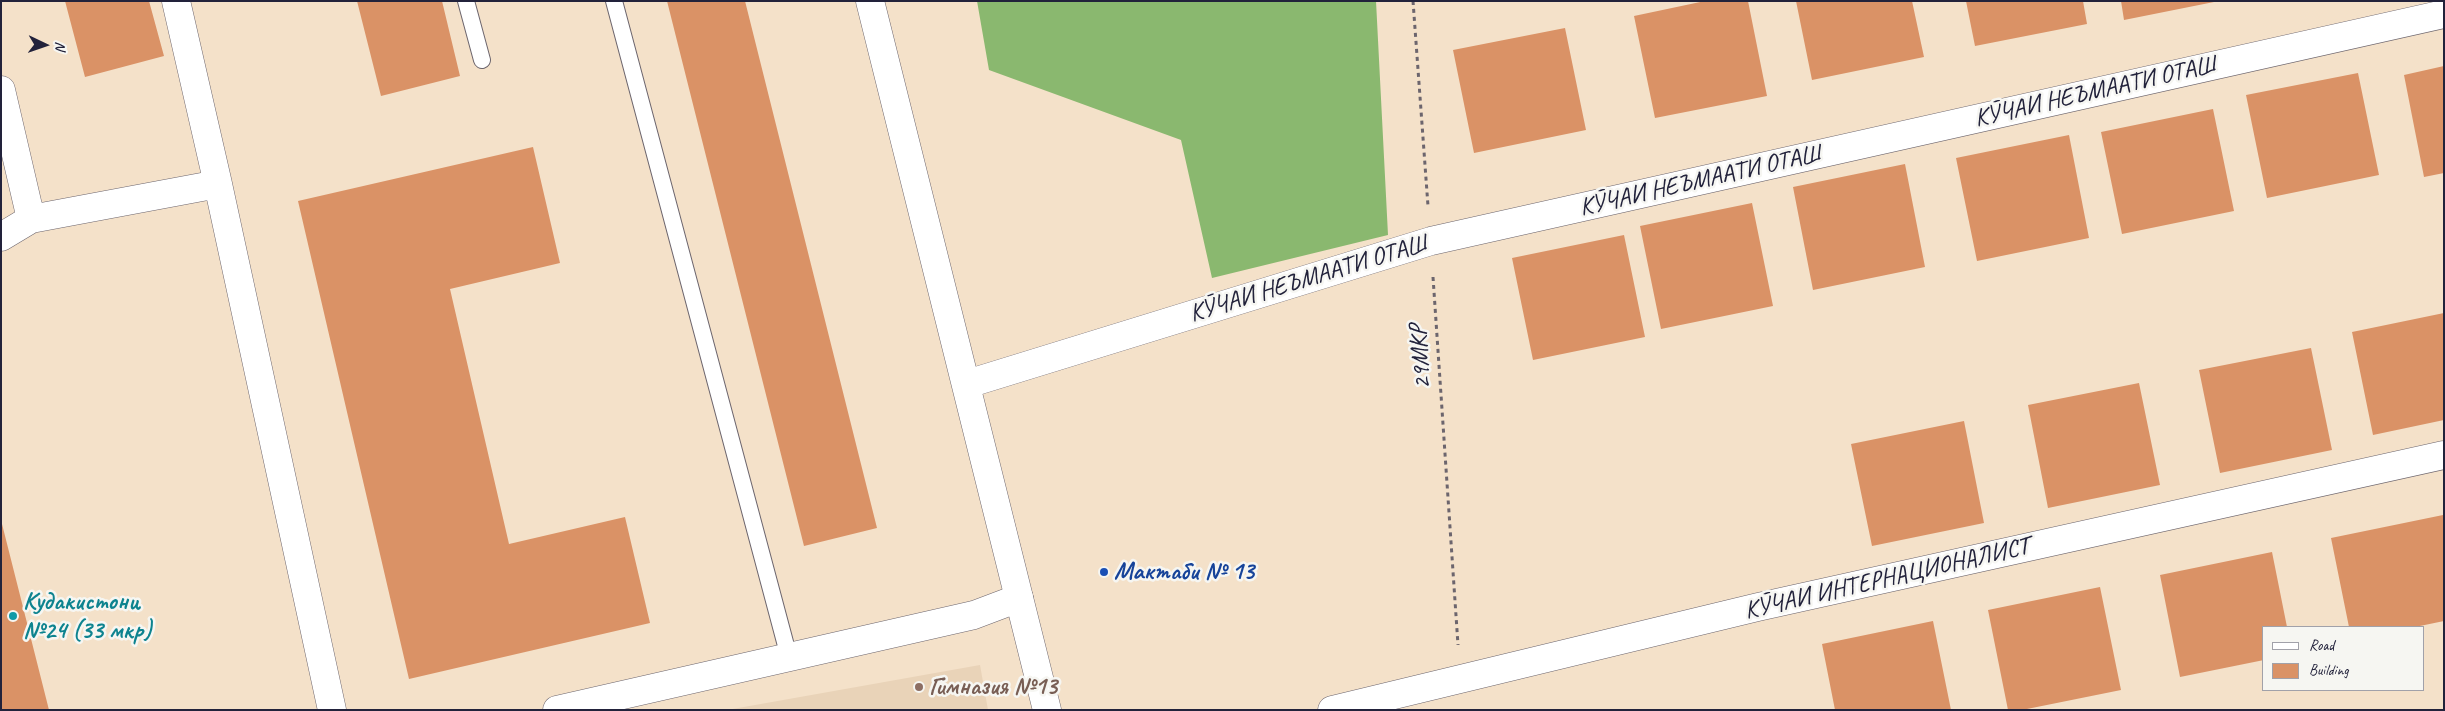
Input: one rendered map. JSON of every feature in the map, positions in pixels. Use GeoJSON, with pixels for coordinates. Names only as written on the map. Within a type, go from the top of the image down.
{"type":"FeatureCollection","features":[{"type":"Feature","properties":{"kind":"street"},"geometry":{"type":"LineString","coordinates":[[176,1],[218,184],[332,710]]}},
{"type":"Feature","properties":{"kind":"street"},"geometry":{"type":"LineString","coordinates":[[870,1],[1047,710]]}},
{"type":"Feature","properties":{"kind":"street","name":"КӮЧАИ НЕЪМААТИ ОТАШ"},"geometry":{"type":"LineString","coordinates":[[967,384],[1430,241],[2444,14]]}},
{"type":"Feature","properties":{"kind":"street"},"geometry":{"type":"LineString","coordinates":[[1,90],[31,219]]}},
{"type":"Feature","properties":{"kind":"street"},"geometry":{"type":"LineString","coordinates":[[1,238],[31,219],[218,184]]}},
{"type":"Feature","properties":{"kind":"street","name":"КӮЧАИ ИНТЕРНАЦИОНАЛИСТ"},"geometry":{"type":"LineString","coordinates":[[1332,710],[1758,607],[2444,455]]}},
{"type":"Feature","properties":{"kind":"street"},"geometry":{"type":"LineString","coordinates":[[557,710],[974,615],[1019,598]]}},
{"type":"Feature","properties":{"kind":"lane"},"geometry":{"type":"LineString","coordinates":[[466,1],[482,60]]}},
{"type":"Feature","properties":{"kind":"lane"},"geometry":{"type":"LineString","coordinates":[[614,1],[789,657]]}},
{"type":"Feature","properties":{"kind":"path","name":"29МКР"},"geometry":{"type":"LineString","coordinates":[[1413,1],[1461,678]]}},
{"type":"Feature","properties":{"kind":"shaded area","name":"Гимназия №13"},"geometry":{"type":"Polygon","coordinates":[[[980,665],[988,710],[727,710],[980,665]]]}},
{"type":"Feature","properties":{"kind":"green space"},"geometry":{"type":"Polygon","coordinates":[[[977,1],[1376,1],[1388,235],[1212,278],[1181,140],[989,70],[977,1]]]}},
{"type":"Feature","properties":{"kind":"building"},"geometry":{"type":"Polygon","coordinates":[[[65,1],[149,1],[164,56],[85,77],[65,1]]]}},
{"type":"Feature","properties":{"kind":"building"},"geometry":{"type":"Polygon","coordinates":[[[357,1],[442,1],[460,76],[381,96],[357,1]]]}},
{"type":"Feature","properties":{"kind":"building"},"geometry":{"type":"Polygon","coordinates":[[[667,1],[745,1],[877,528],[804,546],[667,1]]]}},
{"type":"Feature","properties":{"kind":"building"},"geometry":{"type":"Polygon","coordinates":[[[1705,1],[1748,1],[1767,96],[1655,118],[1634,16],[1705,1]]]}},
{"type":"Feature","properties":{"kind":"building"},"geometry":{"type":"Polygon","coordinates":[[[1796,1],[1912,1],[1924,57],[1812,80],[1796,1]]]}},
{"type":"Feature","properties":{"kind":"building"},"geometry":{"type":"Polygon","coordinates":[[[1966,1],[2083,1],[2087,24],[1975,46],[1966,1]]]}},
{"type":"Feature","properties":{"kind":"building"},"geometry":{"type":"Polygon","coordinates":[[[2121,1],[2214,1],[2214,2],[2124,20],[2121,1]]]}},
{"type":"Feature","properties":{"kind":"building"},"geometry":{"type":"Polygon","coordinates":[[[1565,28],[1586,130],[1474,153],[1453,50],[1565,28]]]}},
{"type":"Feature","properties":{"kind":"building"},"geometry":{"type":"Polygon","coordinates":[[[2444,66],[2444,173],[2424,177],[2404,75],[2444,66]]]}},
{"type":"Feature","properties":{"kind":"building"},"geometry":{"type":"Polygon","coordinates":[[[2358,73],[2379,175],[2267,198],[2246,95],[2358,73]]]}},
{"type":"Feature","properties":{"kind":"building"},"geometry":{"type":"Polygon","coordinates":[[[2213,109],[2234,211],[2122,234],[2101,132],[2213,109]]]}},
{"type":"Feature","properties":{"kind":"building"},"geometry":{"type":"Polygon","coordinates":[[[2069,135],[2089,238],[1977,261],[1956,158],[2069,135]]]}},
{"type":"Feature","properties":{"kind":"building"},"geometry":{"type":"Polygon","coordinates":[[[533,147],[560,263],[450,289],[509,544],[625,517],[650,623],[409,679],[298,201],[533,147]]]}},
{"type":"Feature","properties":{"kind":"building"},"geometry":{"type":"Polygon","coordinates":[[[1905,164],[1925,267],[1813,290],[1793,187],[1905,164]]]}},
{"type":"Feature","properties":{"kind":"building"},"geometry":{"type":"Polygon","coordinates":[[[1752,203],[1773,306],[1661,329],[1640,226],[1752,203]]]}},
{"type":"Feature","properties":{"kind":"building"},"geometry":{"type":"Polygon","coordinates":[[[1624,235],[1645,337],[1533,360],[1512,258],[1624,235]]]}},
{"type":"Feature","properties":{"kind":"building"},"geometry":{"type":"Polygon","coordinates":[[[2444,313],[2444,420],[2373,435],[2352,332],[2444,313]]]}},
{"type":"Feature","properties":{"kind":"building"},"geometry":{"type":"Polygon","coordinates":[[[2311,348],[2332,450],[2220,473],[2199,370],[2311,348]]]}},
{"type":"Feature","properties":{"kind":"building"},"geometry":{"type":"Polygon","coordinates":[[[2139,383],[2160,485],[2048,508],[2028,405],[2139,383]]]}},
{"type":"Feature","properties":{"kind":"building"},"geometry":{"type":"Polygon","coordinates":[[[1964,421],[1984,523],[1872,546],[1851,444],[1964,421]]]}},
{"type":"Feature","properties":{"kind":"building"},"geometry":{"type":"Polygon","coordinates":[[[2443,515],[2444,621],[2420,626],[2349,626],[2331,538],[2443,515]]]}},
{"type":"Feature","properties":{"kind":"building","name":"Кудакистони №24 (33 мкр)"},"geometry":{"type":"Polygon","coordinates":[[[2,524],[49,710],[1,710],[2,524]]]}},
{"type":"Feature","properties":{"kind":"building"},"geometry":{"type":"Polygon","coordinates":[[[2272,552],[2287,626],[2262,626],[2262,660],[2180,677],[2160,575],[2272,552]]]}},
{"type":"Feature","properties":{"kind":"building"},"geometry":{"type":"Polygon","coordinates":[[[2100,587],[2121,690],[2022,710],[2008,710],[1988,610],[2100,587]]]}},
{"type":"Feature","properties":{"kind":"building"},"geometry":{"type":"Polygon","coordinates":[[[1933,621],[1951,710],[1835,710],[1822,644],[1933,621]]]}},
{"type":"Feature","properties":{"kind":"place","name":"Мактаби № 13"},"geometry":{"type":"Point","coordinates":[1104,572]}},
{"type":"Feature","properties":{"kind":"place","name":"Кудакистони №24 (33 мкр)"},"geometry":{"type":"Point","coordinates":[13,616]}},
{"type":"Feature","properties":{"kind":"place","name":"Гимназия №13"},"geometry":{"type":"Point","coordinates":[919,687]}}]}
